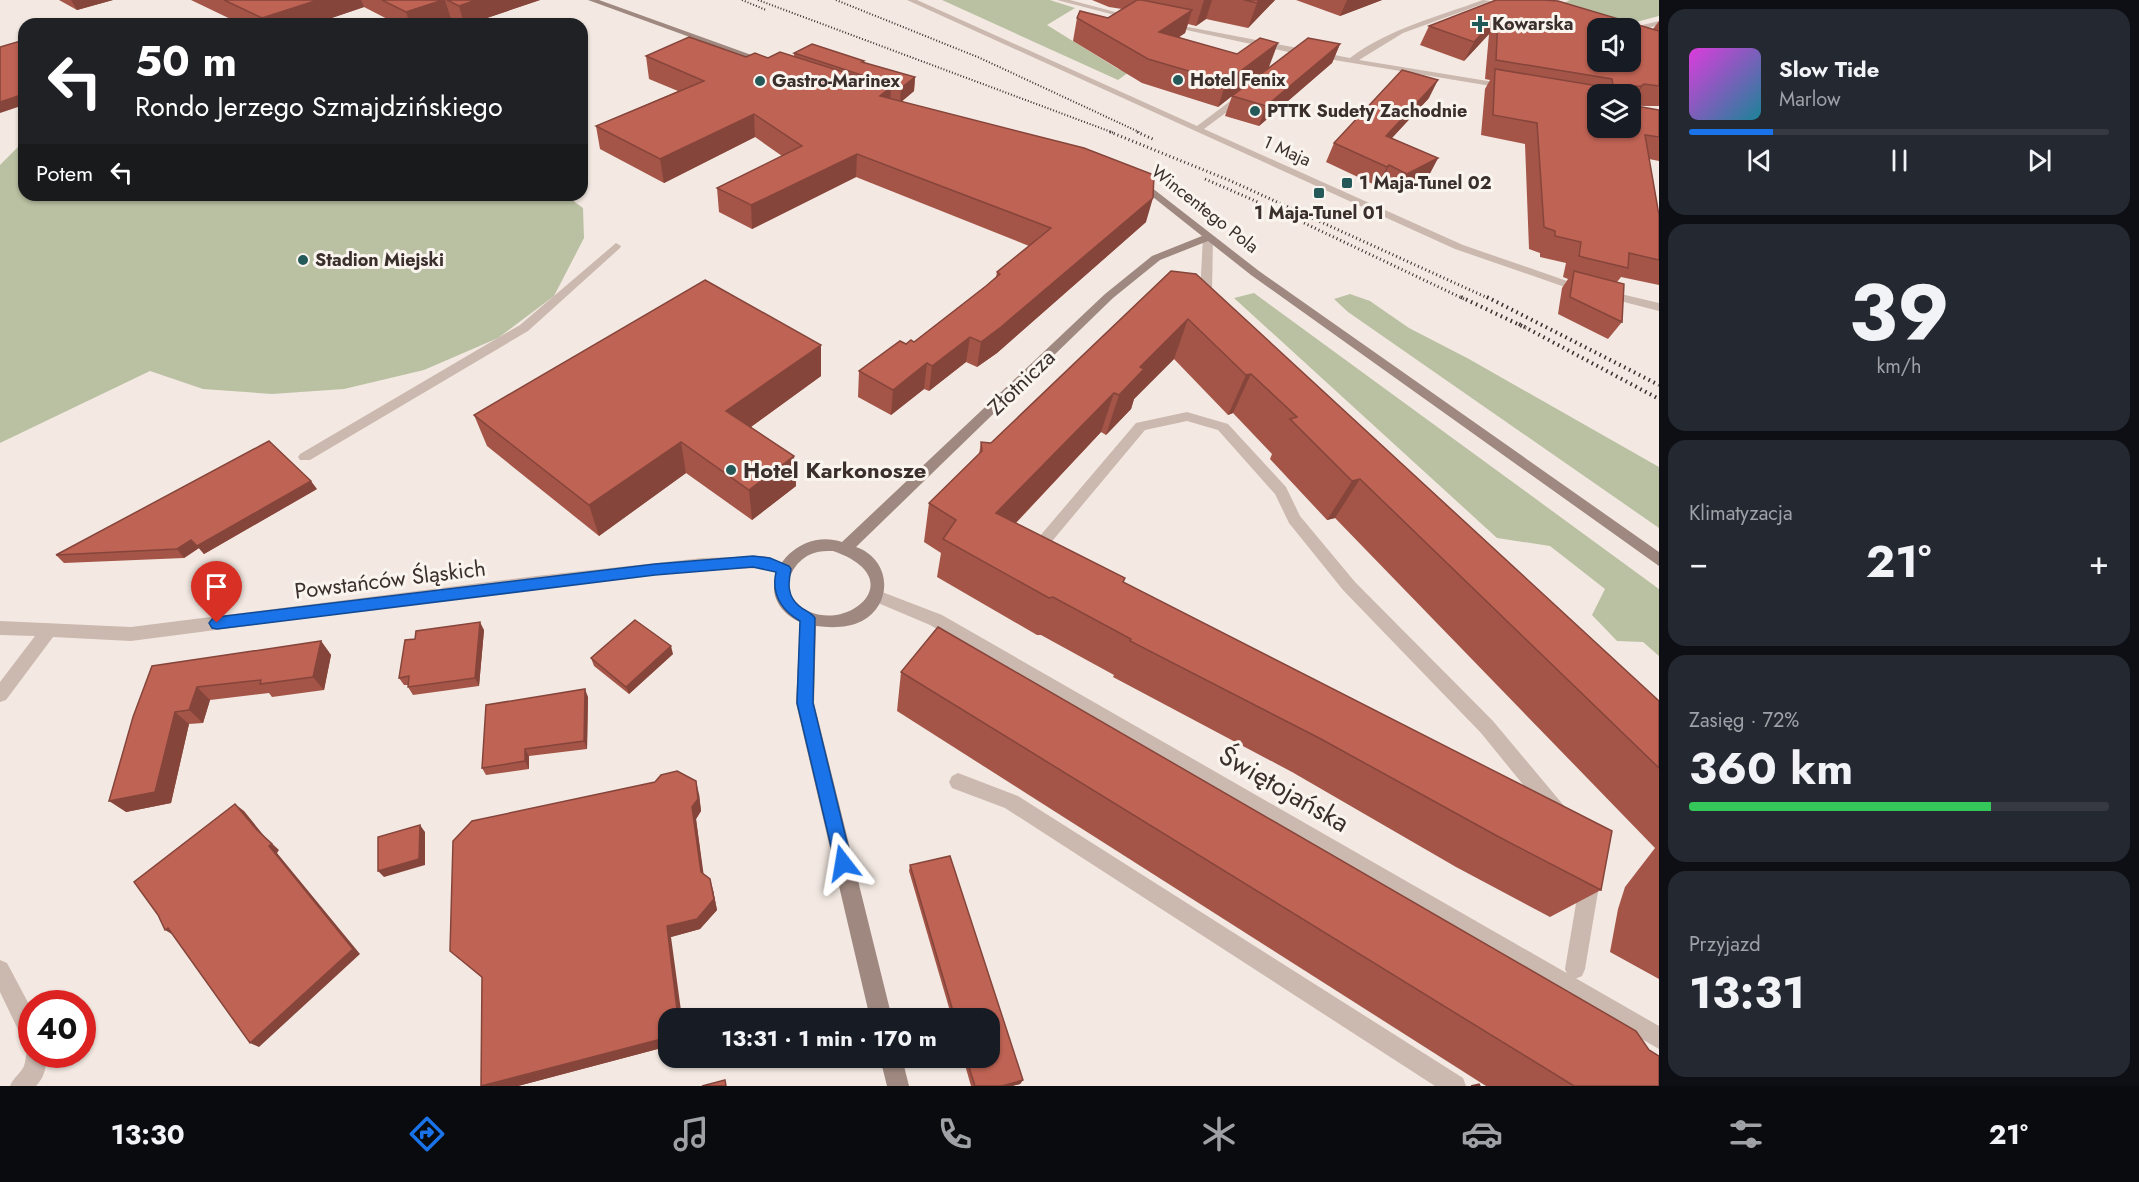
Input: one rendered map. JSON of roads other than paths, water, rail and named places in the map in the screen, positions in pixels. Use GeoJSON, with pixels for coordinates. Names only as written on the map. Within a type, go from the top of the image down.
{"type":"FeatureCollection","features":[{"type":"Feature","properties":{"kind":"street"},"geometry":{"type":"LineString","coordinates":[[592,0],[780,67]]}},
{"type":"Feature","properties":{"kind":"street","name":"1 Maja"},"geometry":{"type":"LineString","coordinates":[[911,0],[1432,236],[1499,263],[1566,284],[1659,307]]}},
{"type":"Feature","properties":{"kind":"street"},"geometry":{"type":"LineString","coordinates":[[1061,0],[1140,19]]}},
{"type":"Feature","properties":{"kind":"street"},"geometry":{"type":"LineString","coordinates":[[1353,60],[1366,48],[1390,34],[1452,15],[1485,0],[1498,2]]}},
{"type":"Feature","properties":{"kind":"street"},"geometry":{"type":"LineString","coordinates":[[1152,22],[1298,52],[1516,89]]}},
{"type":"Feature","properties":{"kind":"street"},"geometry":{"type":"LineString","coordinates":[[1641,28],[1659,23]]}},
{"type":"Feature","properties":{"kind":"street"},"geometry":{"type":"LineString","coordinates":[[1290,59],[1298,52]]}},
{"type":"Feature","properties":{"kind":"street"},"geometry":{"type":"LineString","coordinates":[[1197,130],[1252,88]]}},
{"type":"Feature","properties":{"kind":"street","name":"Wincentego Pola"},"geometry":{"type":"LineString","coordinates":[[1125,173],[1150,188],[1208,237],[1292,300],[1659,560]]}},
{"type":"Feature","properties":{"kind":"street"},"geometry":{"type":"LineString","coordinates":[[1208,237],[1206,294],[1222,308]]}},
{"type":"Feature","properties":{"kind":"street","name":"Złotnicza"},"geometry":{"type":"LineString","coordinates":[[847,548],[1123,284],[1156,258],[1208,237]]}},
{"type":"Feature","properties":{"kind":"street"},"geometry":{"type":"LineString","coordinates":[[305,457],[524,328],[616,246]]}},
{"type":"Feature","properties":{"kind":"street"},"geometry":{"type":"LineString","coordinates":[[1032,555],[1141,426],[1187,416],[1223,427],[1281,491],[1294,519],[1349,586],[1487,727],[1555,808],[1568,827]]}},
{"type":"Feature","properties":{"kind":"street"},"geometry":{"type":"LineString","coordinates":[[833,545],[847,548],[863,555],[874,567],[879,581],[877,596],[866,610],[849,619],[828,623],[808,618],[793,609],[784,597],[781,583],[784,569],[798,555],[817,546],[833,545]]}},
{"type":"Feature","properties":{"kind":"street","name":"Powstańców Śląskich"},"geometry":{"type":"LineString","coordinates":[[0,627],[131,634],[536,582],[703,564],[764,562],[784,569]]}},
{"type":"Feature","properties":{"kind":"street","name":"Świętojańska"},"geometry":{"type":"LineString","coordinates":[[877,596],[936,620],[1659,1038]]}},
{"type":"Feature","properties":{"kind":"street"},"geometry":{"type":"LineString","coordinates":[[808,618],[805,703],[879,1008]]}},
{"type":"Feature","properties":{"kind":"street"},"geometry":{"type":"LineString","coordinates":[[0,695],[48,631]]}},
{"type":"Feature","properties":{"kind":"street"},"geometry":{"type":"LineString","coordinates":[[958,782],[1011,802],[1455,1086]]}},
{"type":"Feature","properties":{"kind":"street"},"geometry":{"type":"LineString","coordinates":[[1575,969],[1590,880],[1587,868]]}},
{"type":"Feature","properties":{"kind":"street"},"geometry":{"type":"LineString","coordinates":[[0,970],[18,1006]]}},
{"type":"Feature","properties":{"kind":"street"},"geometry":{"type":"LineString","coordinates":[[21,1086],[35,1068]]}},
{"type":"Feature","properties":{"kind":"street"},"geometry":{"type":"LineString","coordinates":[[894,1068],[898,1086]]}},
{"type":"Feature","properties":{"kind":"railway"},"geometry":{"type":"LineString","coordinates":[[742,0],[766,10]]}},
{"type":"Feature","properties":{"kind":"railway"},"geometry":{"type":"LineString","coordinates":[[758,0],[1114,133]]}},
{"type":"Feature","properties":{"kind":"railway"},"geometry":{"type":"LineString","coordinates":[[836,0],[980,58],[1141,133]]}},
{"type":"Feature","properties":{"kind":"railway"},"geometry":{"type":"LineString","coordinates":[[1110,132],[1231,181],[1490,299]]}},
{"type":"Feature","properties":{"kind":"railway"},"geometry":{"type":"LineString","coordinates":[[1137,132],[1155,140]]}},
{"type":"Feature","properties":{"kind":"railway"},"geometry":{"type":"LineString","coordinates":[[1205,179],[1260,203]]}},
{"type":"Feature","properties":{"kind":"railway"},"geometry":{"type":"LineString","coordinates":[[1304,223],[1464,299]]}},
{"type":"Feature","properties":{"kind":"railway"},"geometry":{"type":"LineString","coordinates":[[1461,297],[1526,328]]}},
{"type":"Feature","properties":{"kind":"railway"},"geometry":{"type":"LineString","coordinates":[[1487,297],[1659,385]]}},
{"type":"Feature","properties":{"kind":"railway"},"geometry":{"type":"LineString","coordinates":[[1519,324],[1659,399]]}},
{"type":"Feature","properties":{"kind":"place","name":"Kowarska"},"geometry":{"type":"Point","coordinates":[1480,24]}},
{"type":"Feature","properties":{"kind":"place","name":"Hotel Fenix"},"geometry":{"type":"Point","coordinates":[1178,80]}},
{"type":"Feature","properties":{"kind":"place","name":"Gastro-Marinex"},"geometry":{"type":"Point","coordinates":[760,81]}},
{"type":"Feature","properties":{"kind":"place","name":"PTTK Sudety Zachodnie"},"geometry":{"type":"Point","coordinates":[1255,111]}},
{"type":"Feature","properties":{"kind":"place","name":"1 Maja-Tunel 02"},"geometry":{"type":"Point","coordinates":[1347,183]}},
{"type":"Feature","properties":{"kind":"place","name":"1 Maja-Tunel 01"},"geometry":{"type":"Point","coordinates":[1319,193]}},
{"type":"Feature","properties":{"kind":"place","name":"Stadion Miejski"},"geometry":{"type":"Point","coordinates":[303,260]}},
{"type":"Feature","properties":{"kind":"place","name":"Hotel Karkonosze"},"geometry":{"type":"Point","coordinates":[731,470]}}]}
